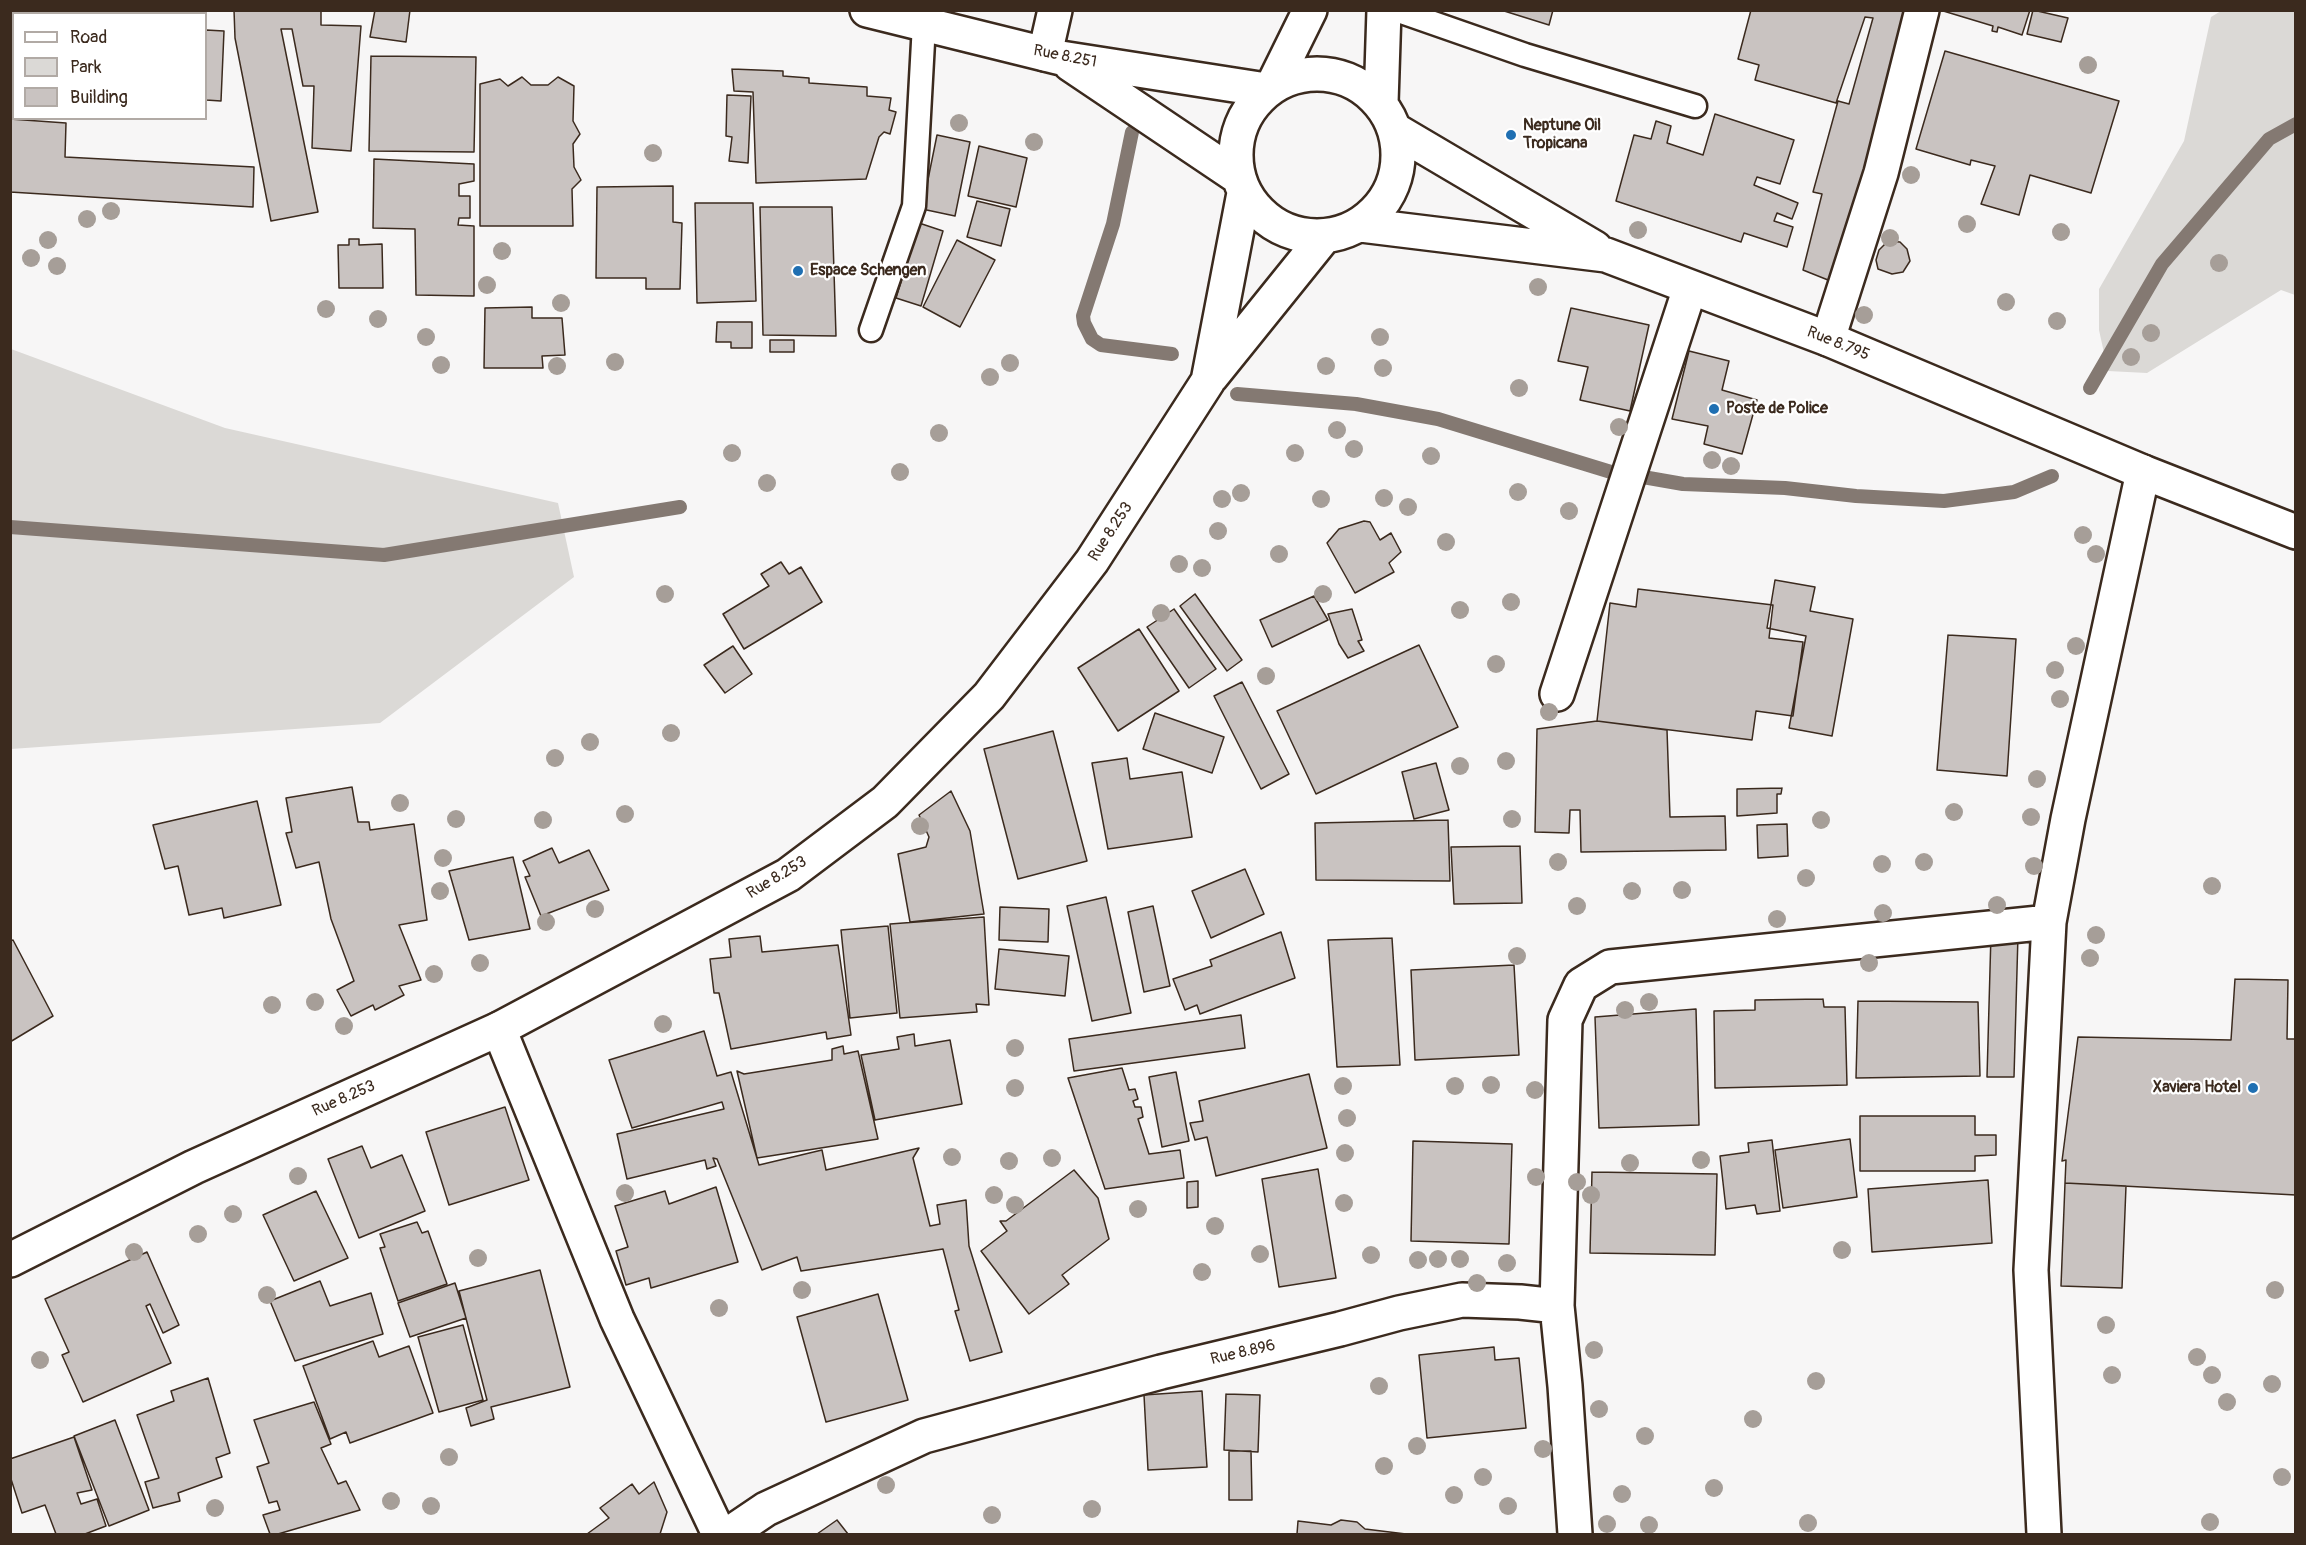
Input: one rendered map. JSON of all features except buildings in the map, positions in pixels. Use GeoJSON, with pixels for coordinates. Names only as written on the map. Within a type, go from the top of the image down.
{"type":"FeatureCollection","features":[{"type":"Feature","properties":{"kind":"main road","name":"Rue 8.251"},"geometry":{"type":"LineString","coordinates":[[867,10],[1053,56],[1269,88]]}},
{"type":"Feature","properties":{"kind":"main road"},"geometry":{"type":"LineString","coordinates":[[1055,10],[1053,56],[1241,185],[1264,218],[1292,234],[1323,238],[1362,225],[1387,200],[1398,166],[1388,117],[1384,10]]}},
{"type":"Feature","properties":{"kind":"main road"},"geometry":{"type":"LineString","coordinates":[[1241,185],[1235,145],[1246,115],[1269,88],[1310,10]]}},
{"type":"Feature","properties":{"kind":"main road"},"geometry":{"type":"LineString","coordinates":[[1828,339],[1881,173],[1922,10]]}},
{"type":"Feature","properties":{"kind":"main road"},"geometry":{"type":"LineString","coordinates":[[1269,88],[1300,74],[1330,74],[1358,84],[1388,117],[1606,255]]}},
{"type":"Feature","properties":{"kind":"main road","name":"Rue 8.253"},"geometry":{"type":"LineString","coordinates":[[10,1260],[194,1167],[499,1029],[788,875],[885,802],[996,687],[1092,561],[1208,381],[1241,185]]}},
{"type":"Feature","properties":{"kind":"main road","name":"Rue 8.795"},"geometry":{"type":"LineString","coordinates":[[1362,225],[1606,255],[1828,339],[2142,472],[2295,531]]}},
{"type":"Feature","properties":{"kind":"main road"},"geometry":{"type":"LineString","coordinates":[[1208,381],[1323,238]]}},
{"type":"Feature","properties":{"kind":"main road"},"geometry":{"type":"LineString","coordinates":[[1557,694],[1690,288]]}},
{"type":"Feature","properties":{"kind":"main road"},"geometry":{"type":"LineString","coordinates":[[2044,1534],[2031,1270],[2049,922],[2068,819],[2142,472]]}},
{"type":"Feature","properties":{"kind":"main road"},"geometry":{"type":"LineString","coordinates":[[1575,1534],[1557,1306],[1565,1020],[1581,985],[1610,967],[2049,922]]}},
{"type":"Feature","properties":{"kind":"main road"},"geometry":{"type":"LineString","coordinates":[[499,1029],[617,1320],[719,1534]]}},
{"type":"Feature","properties":{"kind":"main road","name":"Rue 8.896"},"geometry":{"type":"LineString","coordinates":[[729,1534],[766,1509],[924,1436],[1161,1372],[1399,1313],[1462,1300],[1557,1306]]}},
{"type":"Feature","properties":{"kind":"lane"},"geometry":{"type":"LineString","coordinates":[[1396,10],[1525,55],[1695,105]]}},
{"type":"Feature","properties":{"kind":"lane"},"geometry":{"type":"LineString","coordinates":[[872,330],[914,206],[924,24]]}},
{"type":"Feature","properties":{"kind":"green space"},"geometry":{"type":"Polygon","coordinates":[[[2221,11],[2295,11],[2295,295],[2281,290],[2147,373],[2108,371],[2099,330],[2099,289],[2184,141],[2211,17],[2221,11]]]}},
{"type":"Feature","properties":{"kind":"green space"},"geometry":{"type":"Polygon","coordinates":[[[11,349],[225,428],[558,503],[574,577],[380,723],[11,749],[11,349]]]}},
{"type":"Feature","properties":{"kind":"waterway"},"geometry":{"type":"LineString","coordinates":[[2090,388],[2162,264],[2269,139],[2296,124]]}},
{"type":"Feature","properties":{"kind":"waterway"},"geometry":{"type":"LineString","coordinates":[[1132,132],[1113,224],[1083,316],[1084,323],[1092,339],[1101,345],[1172,354]]}},
{"type":"Feature","properties":{"kind":"waterway"},"geometry":{"type":"LineString","coordinates":[[1237,394],[1356,404],[1438,419],[1611,472]]}},
{"type":"Feature","properties":{"kind":"waterway"},"geometry":{"type":"LineString","coordinates":[[1643,477],[1683,484],[1785,488],[1856,496],[1944,501],[2014,492],[2052,476]]}},
{"type":"Feature","properties":{"kind":"waterway"},"geometry":{"type":"LineString","coordinates":[[10,527],[384,555],[680,507]]}},
{"type":"Feature","properties":{"kind":"place","name":"Neptune Oil Tropicana"},"geometry":{"type":"Point","coordinates":[1511,135]}},
{"type":"Feature","properties":{"kind":"place","name":"Espace Schengen"},"geometry":{"type":"Point","coordinates":[798,271]}},
{"type":"Feature","properties":{"kind":"place","name":"Poste de Police"},"geometry":{"type":"Point","coordinates":[1714,409]}},
{"type":"Feature","properties":{"kind":"place","name":"Xaviera Hotel"},"geometry":{"type":"Point","coordinates":[2253,1088]}}]}
